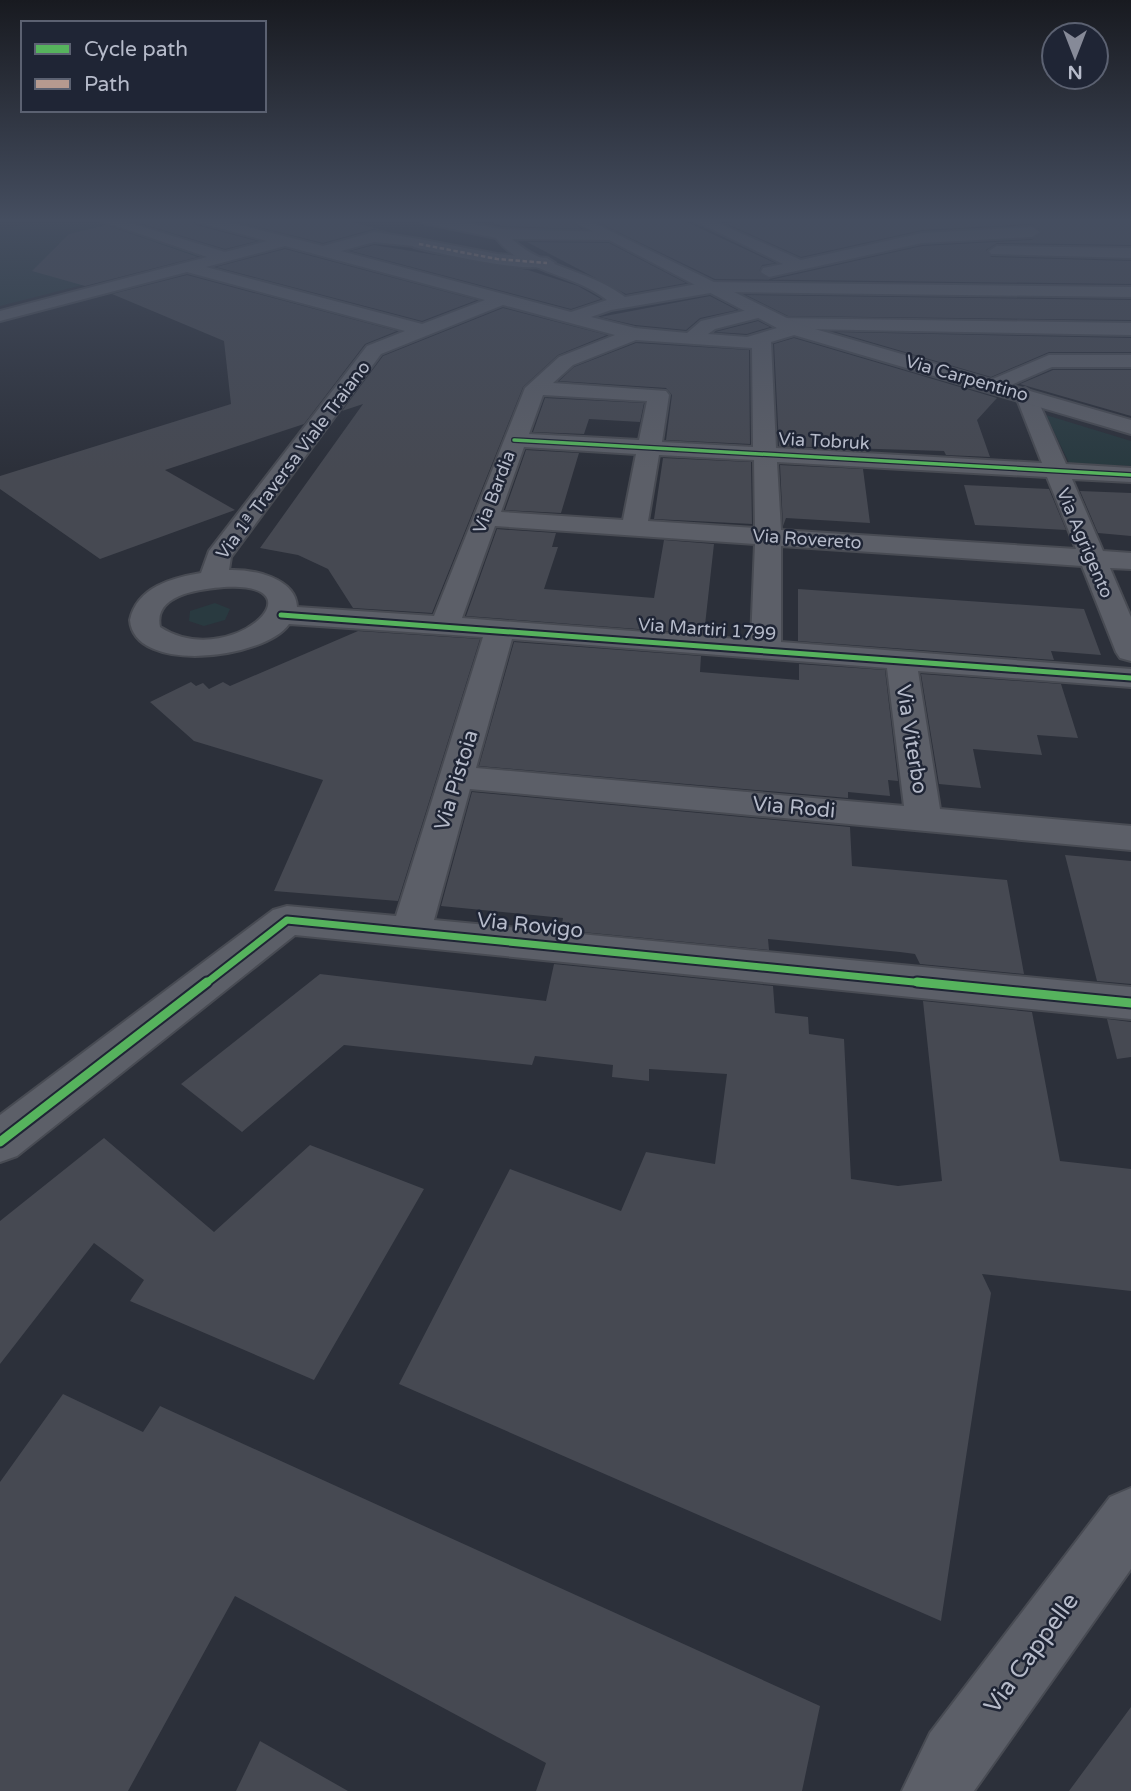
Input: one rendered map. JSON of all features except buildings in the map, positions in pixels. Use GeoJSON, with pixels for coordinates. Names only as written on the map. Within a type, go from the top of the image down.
{"type":"FeatureCollection","features":[{"type":"Feature","properties":{"kind":"street"},"geometry":{"type":"LineString","coordinates":[[0,316],[51,303]]}},
{"type":"Feature","properties":{"kind":"street"},"geometry":{"type":"LineString","coordinates":[[319,303],[423,330]]}},
{"type":"Feature","properties":{"kind":"street"},"geometry":{"type":"LineString","coordinates":[[355,312],[382,303]]}},
{"type":"Feature","properties":{"kind":"street","name":"Via 1ª Traversa Viale Traiano"},"geometry":{"type":"LineString","coordinates":[[213,579],[218,557],[374,350],[492,303]]}},
{"type":"Feature","properties":{"kind":"street"},"geometry":{"type":"LineString","coordinates":[[509,303],[634,334],[731,343],[761,341],[786,326],[1065,309],[1090,303]]}},
{"type":"Feature","properties":{"kind":"street"},"geometry":{"type":"LineString","coordinates":[[569,318],[618,303]]}},
{"type":"Feature","properties":{"kind":"street","name":"Via Carpentino"},"geometry":{"type":"LineString","coordinates":[[737,303],[786,326],[1131,426]]}},
{"type":"Feature","properties":{"kind":"street"},"geometry":{"type":"LineString","coordinates":[[961,303],[1065,309],[1131,329]]}},
{"type":"Feature","properties":{"kind":"street"},"geometry":{"type":"LineString","coordinates":[[1062,303],[1087,360]]}},
{"type":"Feature","properties":{"kind":"street"},"geometry":{"type":"LineString","coordinates":[[690,340],[708,325],[757,313]]}},
{"type":"Feature","properties":{"kind":"street","name":"Via Bardia"},"geometry":{"type":"LineString","coordinates":[[445,625],[483,518],[535,388],[566,361],[634,334]]}},
{"type":"Feature","properties":{"kind":"street"},"geometry":{"type":"LineString","coordinates":[[761,341],[768,536],[765,650]]}},
{"type":"Feature","properties":{"kind":"street"},"geometry":{"type":"LineString","coordinates":[[995,385],[1048,361],[1131,361]]}},
{"type":"Feature","properties":{"kind":"street"},"geometry":{"type":"LineString","coordinates":[[535,388],[659,395],[634,528]]}},
{"type":"Feature","properties":{"kind":"street","name":"Via Agrigento"},"geometry":{"type":"LineString","coordinates":[[1026,394],[1054,470],[1131,652]]}},
{"type":"Feature","properties":{"kind":"street","name":"Via Tobruk"},"geometry":{"type":"LineString","coordinates":[[514,440],[1131,474]]}},
{"type":"Feature","properties":{"kind":"street","name":"Via Rovereto"},"geometry":{"type":"LineString","coordinates":[[483,518],[1131,561]]}},
{"type":"Feature","properties":{"kind":"street"},"geometry":{"type":"LineString","coordinates":[[213,579],[244,579],[269,586],[280,594],[284,604],[281,615],[271,627],[253,638],[217,647],[181,647],[161,642],[148,633],[143,622],[147,610],[157,599],[173,590],[213,579]]}},
{"type":"Feature","properties":{"kind":"street","name":"Via Martiri 1799"},"geometry":{"type":"LineString","coordinates":[[281,615],[500,629],[1131,678]]}},
{"type":"Feature","properties":{"kind":"street","name":"Via Pistoia"},"geometry":{"type":"LineString","coordinates":[[411,931],[500,629]]}},
{"type":"Feature","properties":{"kind":"street","name":"Via Viterbo"},"geometry":{"type":"LineString","coordinates":[[901,660],[924,818]]}},
{"type":"Feature","properties":{"kind":"street","name":"Via Rodi"},"geometry":{"type":"LineString","coordinates":[[458,777],[1131,838]]}},
{"type":"Feature","properties":{"kind":"street","name":"Via Rovigo"},"geometry":{"type":"LineString","coordinates":[[0,1142],[288,920],[1131,1003]]}},
{"type":"Feature","properties":{"kind":"street","name":"Via Cappelle"},"geometry":{"type":"LineString","coordinates":[[937,1791],[954,1757],[1131,1518]]}},
{"type":"Feature","properties":{"kind":"shaded area"},"geometry":{"type":"Polygon","coordinates":[[[1046,415],[1131,441],[1131,466],[1069,463],[1046,415]]]}},
{"type":"Feature","properties":{"kind":"shaded area"},"geometry":{"type":"Polygon","coordinates":[[[215,603],[230,609],[225,620],[204,626],[189,621],[190,611],[215,603]]]}},
{"type":"Feature","properties":{"kind":"cycle path"},"geometry":{"type":"LineString","coordinates":[[514,440],[1131,475]]}},
{"type":"Feature","properties":{"kind":"cycle path"},"geometry":{"type":"LineString","coordinates":[[281,615],[500,629],[1131,678]]}},
{"type":"Feature","properties":{"kind":"cycle path"},"geometry":{"type":"LineString","coordinates":[[0,1142],[287,920],[1131,1003]]}}]}
